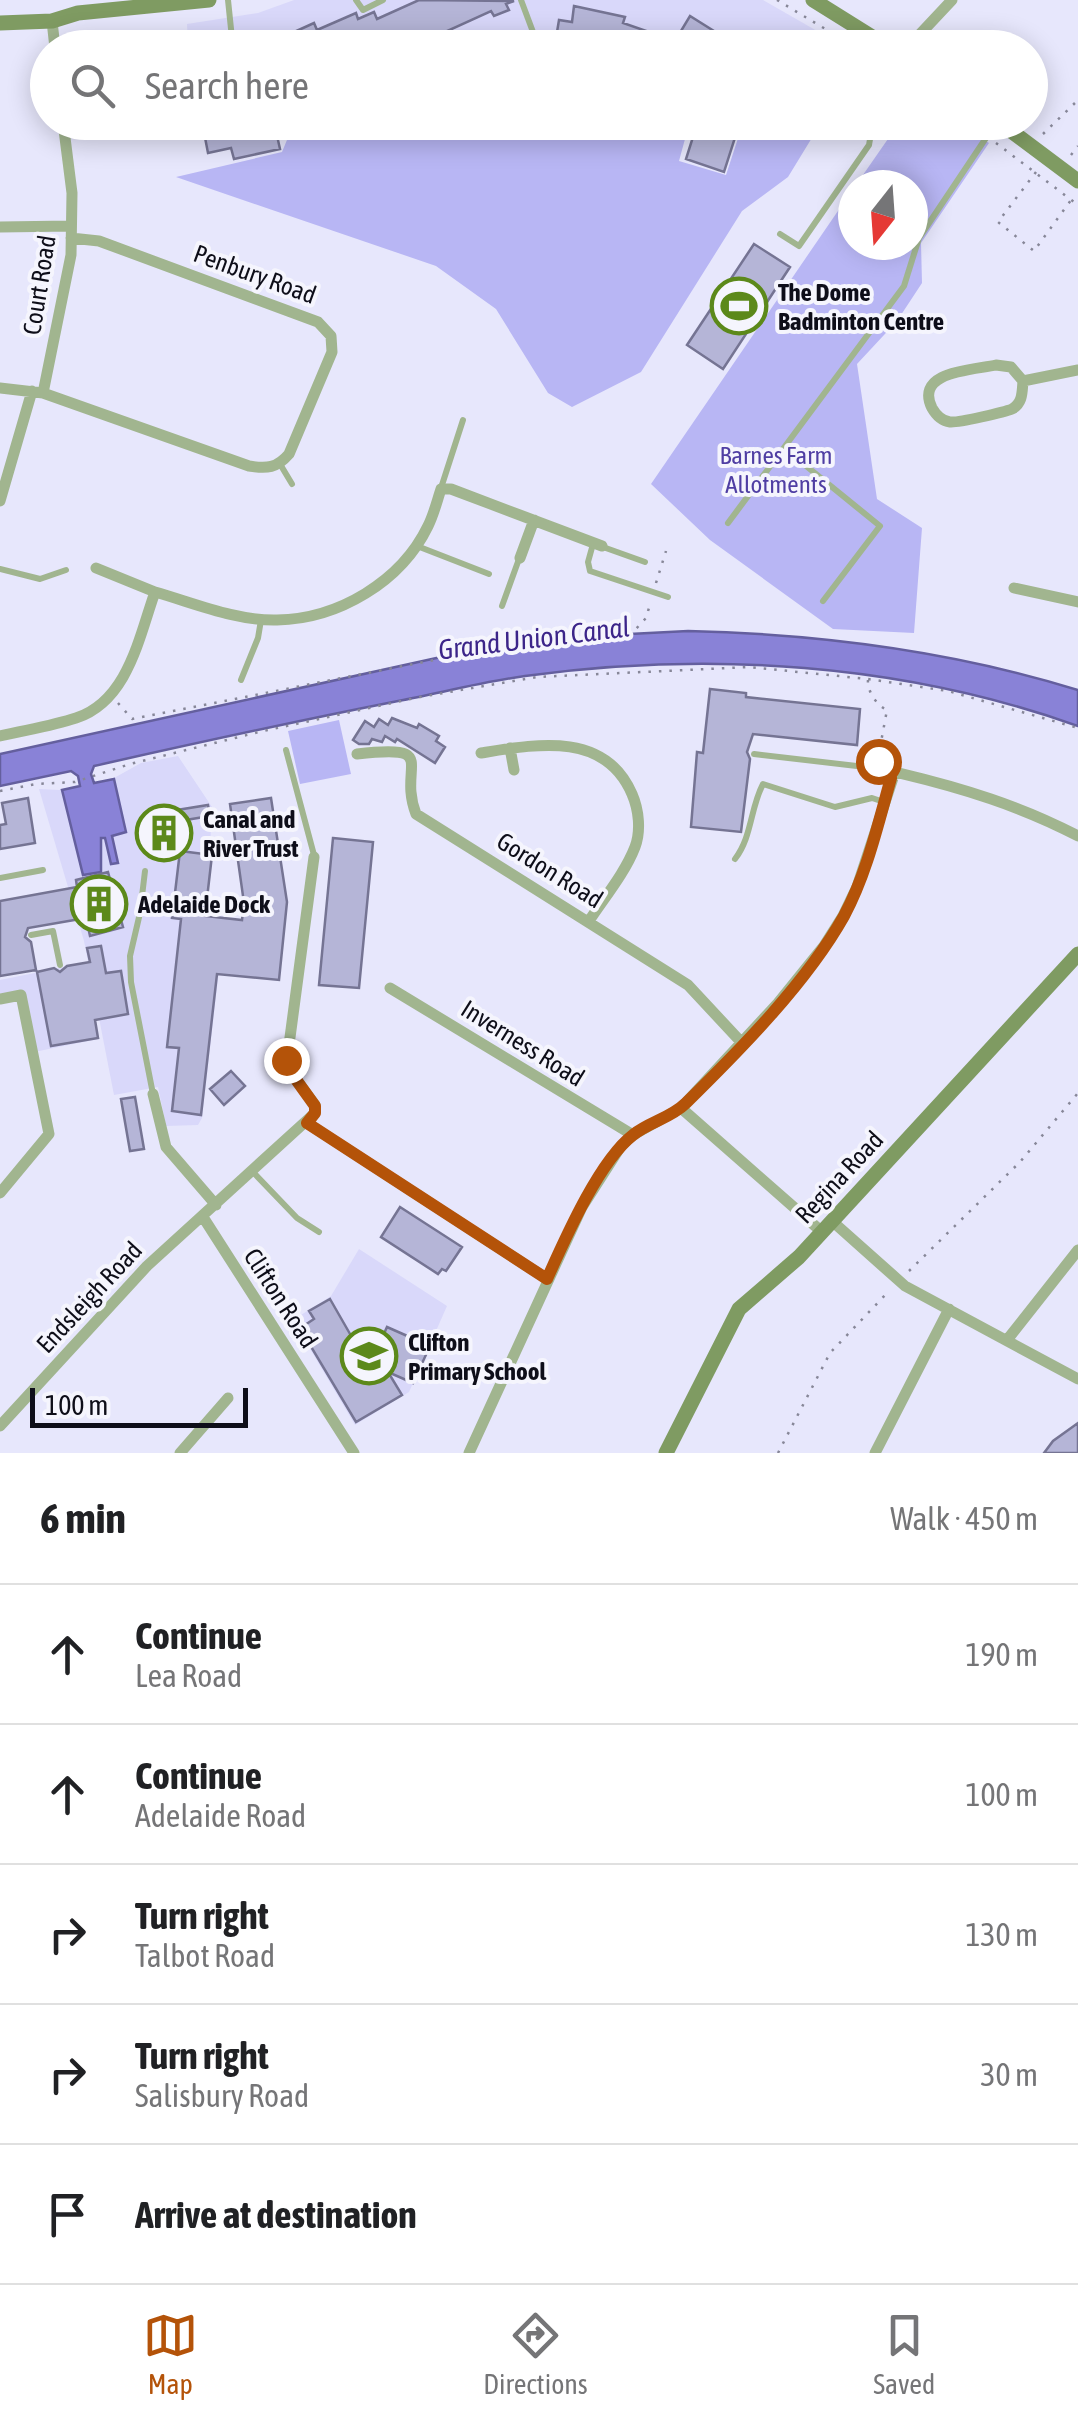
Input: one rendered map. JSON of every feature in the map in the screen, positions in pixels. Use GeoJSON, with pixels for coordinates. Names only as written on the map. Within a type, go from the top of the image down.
{"type":"FeatureCollection","features":[{"type":"Feature","properties":{"kind":"street"},"geometry":{"type":"LineString","coordinates":[[0,23],[52,21],[79,6],[209,0]]}},
{"type":"Feature","properties":{"kind":"street"},"geometry":{"type":"LineString","coordinates":[[813,0],[861,30]]}},
{"type":"Feature","properties":{"kind":"street"},"geometry":{"type":"LineString","coordinates":[[924,30],[952,0]]}},
{"type":"Feature","properties":{"kind":"street"},"geometry":{"type":"LineString","coordinates":[[52,21],[53,30]]}},
{"type":"Feature","properties":{"kind":"street","name":"Court Road"},"geometry":{"type":"LineString","coordinates":[[0,501],[38,392],[71,255],[72,193],[66,140]]}},
{"type":"Feature","properties":{"kind":"street"},"geometry":{"type":"LineString","coordinates":[[1023,140],[1078,181]]}},
{"type":"Feature","properties":{"kind":"street"},"geometry":{"type":"LineString","coordinates":[[0,227],[71,232]]}},
{"type":"Feature","properties":{"kind":"street","name":"Penbury Road"},"geometry":{"type":"LineString","coordinates":[[71,232],[318,322],[331,336],[332,352],[289,454],[280,464]]}},
{"type":"Feature","properties":{"kind":"street"},"geometry":{"type":"LineString","coordinates":[[996,365],[1011,366],[1023,382],[1022,398],[1012,408],[950,422],[936,415],[929,401],[930,387],[939,376],[996,365]]}},
{"type":"Feature","properties":{"kind":"street"},"geometry":{"type":"LineString","coordinates":[[1023,382],[1078,370]]}},
{"type":"Feature","properties":{"kind":"street"},"geometry":{"type":"LineString","coordinates":[[0,388],[38,392],[249,466],[280,464]]}},
{"type":"Feature","properties":{"kind":"street"},"geometry":{"type":"LineString","coordinates":[[96,568],[155,592],[230,614],[274,620],[315,616],[348,604],[382,583],[416,546],[441,489],[451,489],[598,544]]}},
{"type":"Feature","properties":{"kind":"street"},"geometry":{"type":"LineString","coordinates":[[520,558],[534,520]]}},
{"type":"Feature","properties":{"kind":"street"},"geometry":{"type":"LineString","coordinates":[[1014,588],[1078,602]]}},
{"type":"Feature","properties":{"kind":"street"},"geometry":{"type":"LineString","coordinates":[[0,736],[80,718],[112,696],[129,667],[155,592]]}},
{"type":"Feature","properties":{"kind":"street"},"geometry":{"type":"LineString","coordinates":[[482,753],[555,744],[576,746],[613,764],[626,780],[636,803],[636,846],[589,921]]}},
{"type":"Feature","properties":{"kind":"street"},"geometry":{"type":"LineString","coordinates":[[510,748],[514,770]]}},
{"type":"Feature","properties":{"kind":"street","name":"Gordon Road"},"geometry":{"type":"LineString","coordinates":[[357,754],[395,750],[407,753],[414,762],[412,804],[416,814],[688,985],[742,1044]]}},
{"type":"Feature","properties":{"kind":"street"},"geometry":{"type":"LineString","coordinates":[[470,1453],[582,1207],[621,1146],[681,1108],[804,972],[843,916],[867,861],[893,776],[899,773],[1006,802],[1078,836]]}},
{"type":"Feature","properties":{"kind":"street","name":"Endsleigh Road"},"geometry":{"type":"LineString","coordinates":[[0,1426],[147,1266],[315,1113],[315,1106],[286,1060],[314,856]]}},
{"type":"Feature","properties":{"kind":"street","name":"Regina Road"},"geometry":{"type":"LineString","coordinates":[[666,1453],[730,1322],[752,1295],[788,1268],[1078,954]]}},
{"type":"Feature","properties":{"kind":"street","name":"Inverness Road"},"geometry":{"type":"LineString","coordinates":[[390,988],[633,1135]]}},
{"type":"Feature","properties":{"kind":"street"},"geometry":{"type":"LineString","coordinates":[[0,999],[22,995],[49,1134],[0,1193]]}},
{"type":"Feature","properties":{"kind":"street"},"geometry":{"type":"LineString","coordinates":[[154,1094],[166,1147],[216,1205]]}},
{"type":"Feature","properties":{"kind":"street"},"geometry":{"type":"LineString","coordinates":[[681,1108],[899,1281],[1078,1379]]}},
{"type":"Feature","properties":{"kind":"street"},"geometry":{"type":"LineString","coordinates":[[307,1123],[547,1279]]}},
{"type":"Feature","properties":{"kind":"street","name":"Clifton Road"},"geometry":{"type":"LineString","coordinates":[[203,1218],[354,1453]]}},
{"type":"Feature","properties":{"kind":"street"},"geometry":{"type":"LineString","coordinates":[[1007,1340],[1078,1250]]}},
{"type":"Feature","properties":{"kind":"street"},"geometry":{"type":"LineString","coordinates":[[875,1453],[949,1309]]}},
{"type":"Feature","properties":{"kind":"street"},"geometry":{"type":"LineString","coordinates":[[180,1453],[228,1398]]}},
{"type":"Feature","properties":{"kind":"lane"},"geometry":{"type":"LineString","coordinates":[[228,0],[232,30]]}},
{"type":"Feature","properties":{"kind":"lane"},"geometry":{"type":"LineString","coordinates":[[356,0],[363,10],[383,0]]}},
{"type":"Feature","properties":{"kind":"lane"},"geometry":{"type":"LineString","coordinates":[[521,0],[532,30]]}},
{"type":"Feature","properties":{"kind":"lane"},"geometry":{"type":"LineString","coordinates":[[780,234],[799,246],[870,140]]}},
{"type":"Feature","properties":{"kind":"lane"},"geometry":{"type":"LineString","coordinates":[[728,523],[904,286],[919,238],[986,140]]}},
{"type":"Feature","properties":{"kind":"lane"},"geometry":{"type":"LineString","coordinates":[[441,489],[463,420]]}},
{"type":"Feature","properties":{"kind":"lane"},"geometry":{"type":"LineString","coordinates":[[784,448],[880,526],[823,601]]}},
{"type":"Feature","properties":{"kind":"lane"},"geometry":{"type":"LineString","coordinates":[[280,464],[292,484]]}},
{"type":"Feature","properties":{"kind":"lane"},"geometry":{"type":"LineString","coordinates":[[646,562],[598,544],[588,562],[590,571],[668,597]]}},
{"type":"Feature","properties":{"kind":"lane"},"geometry":{"type":"LineString","coordinates":[[416,546],[488,574]]}},
{"type":"Feature","properties":{"kind":"lane"},"geometry":{"type":"LineString","coordinates":[[502,606],[520,558]]}},
{"type":"Feature","properties":{"kind":"lane"},"geometry":{"type":"LineString","coordinates":[[0,570],[40,578],[66,570]]}},
{"type":"Feature","properties":{"kind":"lane"},"geometry":{"type":"LineString","coordinates":[[241,680],[258,638],[261,618]]}},
{"type":"Feature","properties":{"kind":"lane"},"geometry":{"type":"LineString","coordinates":[[286,750],[314,856]]}},
{"type":"Feature","properties":{"kind":"lane"},"geometry":{"type":"LineString","coordinates":[[754,754],[874,768],[893,776]]}},
{"type":"Feature","properties":{"kind":"lane"},"geometry":{"type":"LineString","coordinates":[[735,859],[746,846],[753,804],[763,784],[835,807],[872,798],[884,802]]}},
{"type":"Feature","properties":{"kind":"lane"},"geometry":{"type":"LineString","coordinates":[[0,878],[43,870]]}},
{"type":"Feature","properties":{"kind":"lane"},"geometry":{"type":"LineString","coordinates":[[145,871],[130,956],[154,1094]]}},
{"type":"Feature","properties":{"kind":"lane"},"geometry":{"type":"LineString","coordinates":[[31,935],[54,931],[60,965]]}},
{"type":"Feature","properties":{"kind":"lane"},"geometry":{"type":"LineString","coordinates":[[253,1172],[297,1218],[319,1232]]}},
{"type":"Feature","properties":{"kind":"path"},"geometry":{"type":"LineString","coordinates":[[777,0],[827,30]]}},
{"type":"Feature","properties":{"kind":"path"},"geometry":{"type":"LineString","coordinates":[[1048,129],[1078,100]]}},
{"type":"Feature","properties":{"kind":"path"},"geometry":{"type":"LineString","coordinates":[[992,140],[1078,205]]}},
{"type":"Feature","properties":{"kind":"path"},"geometry":{"type":"LineString","coordinates":[[1031,146],[1037,140]]}},
{"type":"Feature","properties":{"kind":"path"},"geometry":{"type":"LineString","coordinates":[[1035,174],[998,222],[1034,251],[1078,190]]}},
{"type":"Feature","properties":{"kind":"path"},"geometry":{"type":"LineString","coordinates":[[112,696],[132,719],[562,635],[634,632],[646,618],[666,551]]}},
{"type":"Feature","properties":{"kind":"path"},"geometry":{"type":"LineString","coordinates":[[0,791],[76,782],[130,764],[259,732],[536,677],[750,668],[868,678],[948,691],[1078,728]]}},
{"type":"Feature","properties":{"kind":"path"},"geometry":{"type":"LineString","coordinates":[[868,678],[868,688],[887,710],[878,761],[893,776]]}},
{"type":"Feature","properties":{"kind":"path"},"geometry":{"type":"LineString","coordinates":[[778,1453],[830,1354],[1020,1162],[1078,1093]]}},
{"type":"Feature","properties":{"kind":"shaded area"},"geometry":{"type":"Polygon","coordinates":[[[294,0],[763,0],[815,30],[187,30],[187,24],[258,13],[294,0]]]}},
{"type":"Feature","properties":{"kind":"shaded area"},"geometry":{"type":"Polygon","coordinates":[[[688,631],[787,636],[885,647],[1030,676],[1078,690],[1078,726],[943,688],[804,668],[665,664],[525,676],[94,766],[94,783],[114,779],[126,832],[112,836],[118,863],[111,864],[105,838],[101,838],[101,872],[83,875],[62,790],[80,786],[78,776],[71,771],[0,786],[0,754],[441,657],[610,635],[688,631]]]}},
{"type":"Feature","properties":{"kind":"shaded area"},"geometry":{"type":"Polygon","coordinates":[[[178,756],[212,807],[207,914],[225,917],[202,1118],[198,1125],[166,1126],[158,1087],[114,1095],[84,941],[39,789],[59,790],[114,778],[141,763],[178,756]]]}},
{"type":"Feature","properties":{"kind":"shaded area"},"geometry":{"type":"Polygon","coordinates":[[[84,963],[98,1039],[34,1052],[24,992],[0,996],[0,980],[84,963]]]}},
{"type":"Feature","properties":{"kind":"shaded area","name":"Clifton Primary School"},"geometry":{"type":"Polygon","coordinates":[[[359,1249],[447,1306],[409,1392],[355,1425],[293,1320],[331,1296],[359,1249]]]}},
{"type":"Feature","properties":{"kind":"green space"},"geometry":{"type":"Polygon","coordinates":[[[287,140],[685,140],[679,161],[726,175],[737,140],[811,140],[788,177],[742,211],[641,372],[572,407],[548,393],[496,309],[436,266],[176,177],[282,152],[287,140]]]}},
{"type":"Feature","properties":{"kind":"green space","name":"Barnes Farm Allotments"},"geometry":{"type":"Polygon","coordinates":[[[887,140],[989,143],[928,233],[928,170],[866,170],[887,140]]]}},
{"type":"Feature","properties":{"kind":"green space","name":"Barnes Farm Allotments"},"geometry":{"type":"Polygon","coordinates":[[[838,211],[838,260],[921,260],[922,283],[897,321],[857,364],[877,499],[922,528],[914,633],[833,629],[710,540],[651,484],[838,211]]]}},
{"type":"Feature","properties":{"kind":"green space"},"geometry":{"type":"Polygon","coordinates":[[[339,720],[351,774],[300,784],[288,731],[339,720]]]}},
{"type":"Feature","properties":{"kind":"building"},"geometry":{"type":"Polygon","coordinates":[[[419,0],[514,1],[506,4],[509,10],[494,16],[491,11],[449,30],[317,30],[356,13],[358,19],[374,12],[377,19],[419,0]]]}},
{"type":"Feature","properties":{"kind":"building"},"geometry":{"type":"Polygon","coordinates":[[[574,6],[625,17],[623,23],[643,30],[557,30],[559,20],[572,22],[574,6]]]}},
{"type":"Feature","properties":{"kind":"building"},"geometry":{"type":"Polygon","coordinates":[[[690,16],[712,30],[682,30],[690,16]]]}},
{"type":"Feature","properties":{"kind":"building"},"geometry":{"type":"Polygon","coordinates":[[[314,23],[317,30],[299,30],[314,23]]]}},
{"type":"Feature","properties":{"kind":"building"},"geometry":{"type":"Polygon","coordinates":[[[205,140],[278,140],[280,149],[234,159],[231,148],[208,153],[205,140]]]}},
{"type":"Feature","properties":{"kind":"building"},"geometry":{"type":"Polygon","coordinates":[[[692,140],[734,140],[724,172],[686,159],[692,140]]]}},
{"type":"Feature","properties":{"kind":"building","name":"The Dome Badminton Centre"},"geometry":{"type":"Polygon","coordinates":[[[754,244],[790,267],[723,369],[687,345],[754,244]]]}},
{"type":"Feature","properties":{"kind":"building"},"geometry":{"type":"Polygon","coordinates":[[[710,689],[746,693],[746,697],[860,709],[857,745],[753,734],[747,752],[750,759],[741,832],[691,827],[697,752],[703,753],[710,689]]]}},
{"type":"Feature","properties":{"kind":"building"},"geometry":{"type":"Polygon","coordinates":[[[392,718],[417,728],[419,724],[439,736],[436,741],[445,747],[435,763],[397,739],[395,742],[385,736],[382,742],[372,739],[369,744],[353,740],[365,721],[374,727],[379,719],[388,725],[392,718]]]}},
{"type":"Feature","properties":{"kind":"building"},"geometry":{"type":"Polygon","coordinates":[[[28,798],[35,843],[0,849],[0,825],[6,824],[2,803],[28,798]]]}},
{"type":"Feature","properties":{"kind":"building"},"geometry":{"type":"Polygon","coordinates":[[[271,798],[287,902],[279,980],[217,974],[201,1115],[172,1111],[179,1048],[167,1047],[181,919],[172,918],[180,851],[212,855],[205,916],[242,920],[244,903],[230,804],[271,798]]]}},
{"type":"Feature","properties":{"kind":"building","name":"Canal and River Trust"},"geometry":{"type":"Polygon","coordinates":[[[208,805],[210,816],[186,820],[158,854],[144,843],[171,811],[208,805]]]}},
{"type":"Feature","properties":{"kind":"building"},"geometry":{"type":"Polygon","coordinates":[[[333,838],[373,842],[359,988],[319,985],[333,838]]]}},
{"type":"Feature","properties":{"kind":"building"},"geometry":{"type":"Polygon","coordinates":[[[108,872],[123,927],[90,936],[86,918],[28,928],[25,937],[31,942],[36,970],[0,976],[0,901],[77,887],[76,880],[108,872]]]}},
{"type":"Feature","properties":{"kind":"building"},"geometry":{"type":"Polygon","coordinates":[[[101,946],[106,973],[121,971],[128,1014],[95,1020],[98,1038],[51,1046],[37,972],[54,968],[60,972],[67,966],[90,962],[87,948],[101,946]]]}},
{"type":"Feature","properties":{"kind":"building"},"geometry":{"type":"Polygon","coordinates":[[[231,1071],[245,1086],[224,1105],[210,1089],[231,1071]]]}},
{"type":"Feature","properties":{"kind":"building"},"geometry":{"type":"Polygon","coordinates":[[[135,1097],[144,1149],[130,1151],[121,1099],[135,1097]]]}},
{"type":"Feature","properties":{"kind":"building"},"geometry":{"type":"Polygon","coordinates":[[[400,1207],[462,1247],[446,1271],[442,1269],[438,1274],[381,1237],[400,1207]]]}},
{"type":"Feature","properties":{"kind":"building"},"geometry":{"type":"Polygon","coordinates":[[[330,1299],[369,1367],[387,1327],[430,1346],[413,1383],[388,1372],[402,1395],[356,1422],[304,1335],[309,1332],[305,1325],[314,1319],[309,1311],[330,1299]]]}},
{"type":"Feature","properties":{"kind":"building"},"geometry":{"type":"Polygon","coordinates":[[[1078,1423],[1078,1453],[1044,1453],[1053,1441],[1078,1423]]]}},
{"type":"Feature","properties":{"kind":"place","name":"The Dome Badminton Centre"},"geometry":{"type":"Point","coordinates":[739,306]}},
{"type":"Feature","properties":{"kind":"place","name":"Canal and River Trust"},"geometry":{"type":"Point","coordinates":[164,833]}},
{"type":"Feature","properties":{"kind":"place","name":"Adelaide Dock"},"geometry":{"type":"Point","coordinates":[99,904]}},
{"type":"Feature","properties":{"kind":"place","name":"Clifton Primary School"},"geometry":{"type":"Point","coordinates":[369,1356]}},
{"type":"Feature","properties":{"kind":"route"},"geometry":{"type":"LineString","coordinates":[[286,1060],[315,1106],[307,1123],[547,1279],[582,1207],[621,1146],[639,1131],[681,1108],[778,1003],[824,946],[843,916],[867,861],[891,778],[878,761]]}},
{"type":"Feature","properties":{"kind":"water label","name":"Grand Union Canal"},"geometry":{"type":"Point","coordinates":[534,638]}}]}
